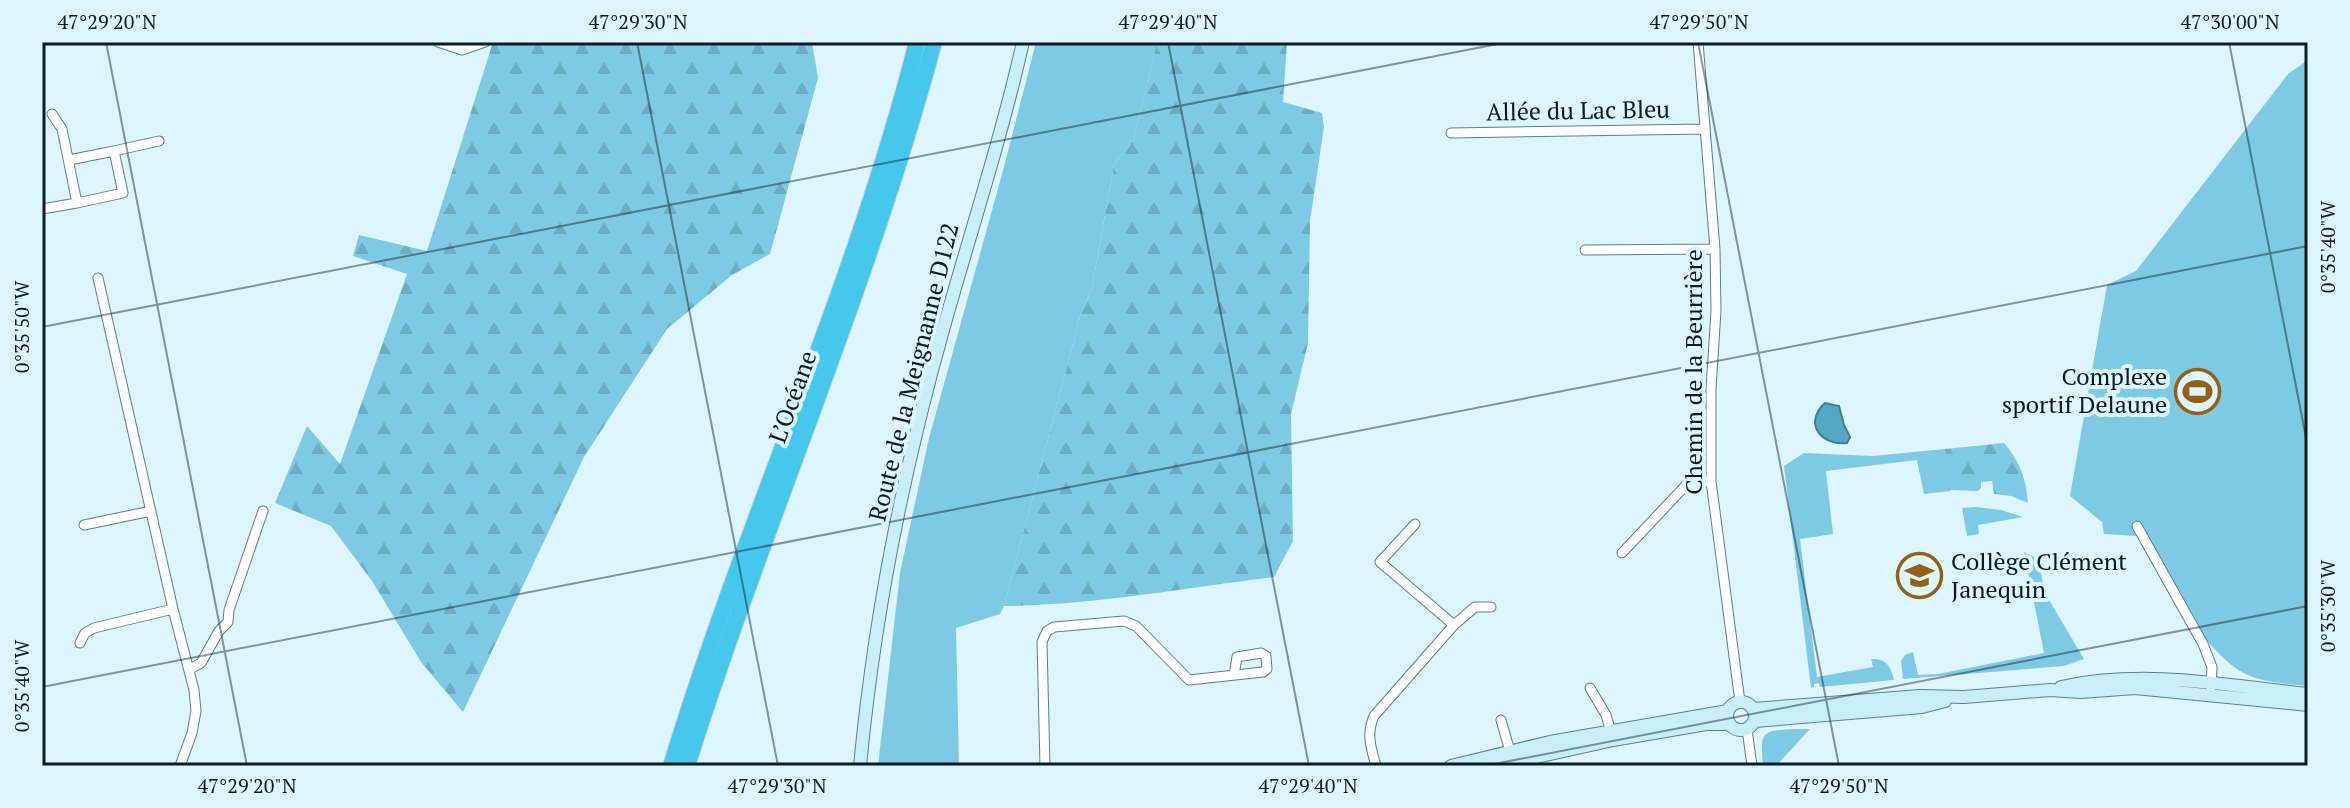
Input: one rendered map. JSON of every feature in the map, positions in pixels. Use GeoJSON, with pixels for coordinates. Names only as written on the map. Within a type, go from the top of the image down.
{"type":"FeatureCollection","features":[{"type":"Feature","properties":{"kind":"highway","name":"L’Océane"},"geometry":{"type":"LineString","coordinates":[[671,766],[721,616],[868,210],[917,42]]}},
{"type":"Feature","properties":{"kind":"highway","name":"L’Océane"},"geometry":{"type":"LineString","coordinates":[[687,766],[735,624],[870,255],[934,42]]}},
{"type":"Feature","properties":{"kind":"street"},"geometry":{"type":"LineString","coordinates":[[438,42],[462,50],[485,42]]}},
{"type":"Feature","properties":{"kind":"street","name":"Route de la Meignanne D122"},"geometry":{"type":"LineString","coordinates":[[865,716],[889,564],[910,462],[942,332],[1023,42]]}},
{"type":"Feature","properties":{"kind":"street","name":"Chemin de la Beurrière"},"geometry":{"type":"LineString","coordinates":[[1698,42],[1715,249],[1711,481],[1740,702]]}},
{"type":"Feature","properties":{"kind":"street"},"geometry":{"type":"LineString","coordinates":[[52,114],[62,129],[77,203]]}},
{"type":"Feature","properties":{"kind":"street","name":"Allée du Lac Bleu"},"geometry":{"type":"LineString","coordinates":[[1451,133],[1705,129]]}},
{"type":"Feature","properties":{"kind":"street"},"geometry":{"type":"LineString","coordinates":[[69,160],[159,141]]}},
{"type":"Feature","properties":{"kind":"street"},"geometry":{"type":"LineString","coordinates":[[42,209],[123,193],[114,151]]}},
{"type":"Feature","properties":{"kind":"street"},"geometry":{"type":"LineString","coordinates":[[1585,250],[1715,249]]}},
{"type":"Feature","properties":{"kind":"street"},"geometry":{"type":"LineString","coordinates":[[98,278],[173,609],[190,669],[196,711],[180,766]]}},
{"type":"Feature","properties":{"kind":"street"},"geometry":{"type":"LineString","coordinates":[[1622,553],[1687,484],[1711,481]]}},
{"type":"Feature","properties":{"kind":"street"},"geometry":{"type":"LineString","coordinates":[[84,525],[151,511]]}},
{"type":"Feature","properties":{"kind":"street"},"geometry":{"type":"LineString","coordinates":[[190,669],[201,663],[219,631],[228,622],[229,610],[263,511]]}},
{"type":"Feature","properties":{"kind":"street"},"geometry":{"type":"LineString","coordinates":[[1415,524],[1380,562],[1454,625]]}},
{"type":"Feature","properties":{"kind":"street"},"geometry":{"type":"LineString","coordinates":[[2137,526],[2203,644],[2211,664],[2211,689]]}},
{"type":"Feature","properties":{"kind":"street"},"geometry":{"type":"LineString","coordinates":[[1376,766],[1369,737],[1374,716],[1454,625],[1475,607],[1491,607]]}},
{"type":"Feature","properties":{"kind":"street"},"geometry":{"type":"LineString","coordinates":[[80,643],[85,633],[94,628],[173,609]]}},
{"type":"Feature","properties":{"kind":"street"},"geometry":{"type":"LineString","coordinates":[[1045,766],[1042,642],[1047,631],[1054,627],[1124,621],[1136,626],[1189,680],[1234,675]]}},
{"type":"Feature","properties":{"kind":"street"},"geometry":{"type":"LineString","coordinates":[[1590,688],[1606,715],[1612,735]]}},
{"type":"Feature","properties":{"kind":"street"},"geometry":{"type":"LineString","coordinates":[[1729,717],[1741,730],[1752,720],[1922,707],[1964,697],[2050,690],[2211,689],[2308,694]]}},
{"type":"Feature","properties":{"kind":"street"},"geometry":{"type":"LineString","coordinates":[[2211,689],[2308,705]]}},
{"type":"Feature","properties":{"kind":"street"},"geometry":{"type":"LineString","coordinates":[[1729,717],[1732,704],[1750,704],[1752,766]]}},
{"type":"Feature","properties":{"kind":"street"},"geometry":{"type":"LineString","coordinates":[[851,766],[865,716]]}},
{"type":"Feature","properties":{"kind":"street"},"geometry":{"type":"LineString","coordinates":[[860,766],[865,716]]}},
{"type":"Feature","properties":{"kind":"street"},"geometry":{"type":"LineString","coordinates":[[1451,766],[1511,757],[1612,735],[1729,717]]}},
{"type":"Feature","properties":{"kind":"street"},"geometry":{"type":"LineString","coordinates":[[1501,720],[1511,757]]}},
{"type":"Feature","properties":{"kind":"street"},"geometry":{"type":"LineString","coordinates":[[1551,747],[1555,766]]}},
{"type":"Feature","properties":{"kind":"street"},"geometry":{"type":"LineString","coordinates":[[1496,766],[1511,757]]}},
{"type":"Feature","properties":{"kind":"green space"},"geometry":{"type":"Polygon","coordinates":[[[493,42],[812,42],[818,78],[770,254],[732,275],[667,329],[584,457],[463,712],[421,662],[372,581],[331,526],[275,503],[307,426],[340,464],[407,274],[353,256],[359,235],[427,251],[493,42]]]}},
{"type":"Feature","properties":{"kind":"green space"},"geometry":{"type":"Polygon","coordinates":[[[1036,42],[1157,42],[1134,138],[1114,165],[1092,288],[1081,313],[1004,606],[1000,614],[956,628],[959,766],[878,766],[900,573],[929,438],[1036,42]]]}},
{"type":"Feature","properties":{"kind":"green space"},"geometry":{"type":"Polygon","coordinates":[[[1157,42],[1287,42],[1283,102],[1322,113],[1324,127],[1310,221],[1308,343],[1291,414],[1293,541],[1274,577],[1106,599],[1004,606],[1081,313],[1092,288],[1114,165],[1134,138],[1157,42]]]}},
{"type":"Feature","properties":{"kind":"green space","name":"Complexe sportif Delaune"},"geometry":{"type":"Polygon","coordinates":[[[2308,60],[2308,686],[2262,680],[2245,674],[2223,658],[2196,626],[2137,536],[2104,534],[2102,522],[2070,496],[2107,285],[2136,271],[2288,74],[2308,60]]]}},
{"type":"Feature","properties":{"kind":"green space"},"geometry":{"type":"Polygon","coordinates":[[[2004,443],[2021,471],[2028,503],[2011,496],[1994,494],[1992,481],[1981,482],[1978,491],[1949,490],[1945,449],[2004,443]]]}},
{"type":"Feature","properties":{"kind":"green space"},"geometry":{"type":"Polygon","coordinates":[[[1945,449],[1950,491],[1924,494],[1917,460],[1826,471],[1833,534],[1800,539],[1817,677],[1873,667],[1871,659],[1876,659],[1887,664],[1894,680],[1820,687],[1819,683],[1811,688],[1784,466],[1804,453],[1873,456],[1945,449]]]}},
{"type":"Feature","properties":{"kind":"green space"},"geometry":{"type":"Polygon","coordinates":[[[1976,507],[2023,517],[1978,525],[1979,534],[1967,536],[1962,508],[1976,507]]]}},
{"type":"Feature","properties":{"kind":"green space"},"geometry":{"type":"Polygon","coordinates":[[[2024,552],[2038,559],[2045,593],[2084,659],[2064,666],[1903,679],[1901,661],[1913,652],[1918,675],[1938,674],[2044,653],[2024,552]]]}},
{"type":"Feature","properties":{"kind":"green space"},"geometry":{"type":"Polygon","coordinates":[[[1810,729],[1776,766],[1763,766],[1765,735],[1810,729]]]}},
{"type":"Feature","properties":{"kind":"shaded area"},"geometry":{"type":"Polygon","coordinates":[[[1825,403],[1839,406],[1850,437],[1847,443],[1830,441],[1818,432],[1816,418],[1825,403]]]}},
{"type":"Feature","properties":{"kind":"place","name":"Complexe sportif Delaune"},"geometry":{"type":"Point","coordinates":[2198,391]}},
{"type":"Feature","properties":{"kind":"place","name":"Collège Clément Janequin"},"geometry":{"type":"Point","coordinates":[1920,576]}}]}
